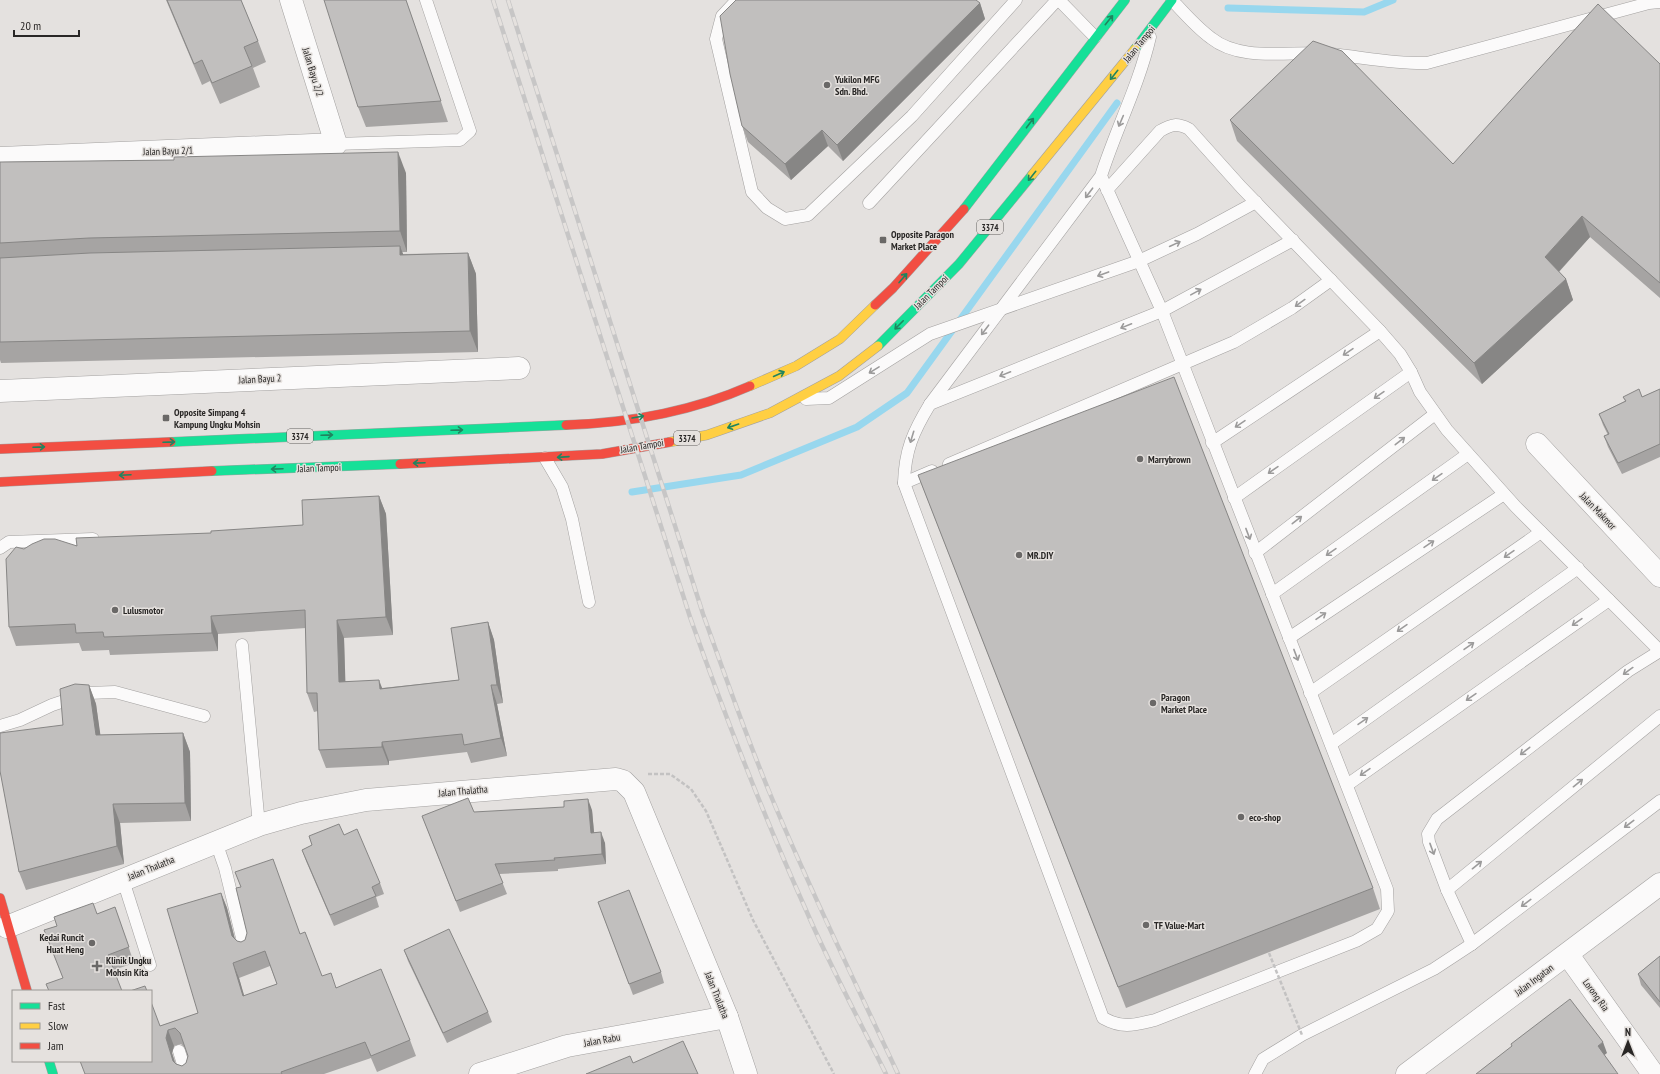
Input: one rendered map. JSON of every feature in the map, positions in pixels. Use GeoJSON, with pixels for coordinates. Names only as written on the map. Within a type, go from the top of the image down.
{"type":"FeatureCollection","features":[{"type":"Feature","properties":{"kind":"main road","name":"3374"},"geometry":{"type":"LineString","coordinates":[[0,449],[599,424],[696,406],[743,389],[796,366],[840,339],[893,288],[975,196],[1095,37],[1125,0]]}},
{"type":"Feature","properties":{"kind":"main road","name":"Jalan Tampoi"},"geometry":{"type":"LineString","coordinates":[[0,482],[178,472],[545,458],[602,454],[707,435],[770,413],[839,376],[872,352],[959,264],[1152,28],[1172,0]]}},
{"type":"Feature","properties":{"kind":"main road"},"geometry":{"type":"LineString","coordinates":[[0,898],[27,990]]}},
{"type":"Feature","properties":{"kind":"main road"},"geometry":{"type":"LineString","coordinates":[[49,1062],[53,1074]]}},
{"type":"Feature","properties":{"kind":"street","name":"Jalan Bayu 2/2"},"geometry":{"type":"LineString","coordinates":[[291,0],[336,144]]}},
{"type":"Feature","properties":{"kind":"street","name":"Jalan Bayu 2/1"},"geometry":{"type":"LineString","coordinates":[[0,158],[336,144]]}},
{"type":"Feature","properties":{"kind":"street","name":"Jalan Bayu 2"},"geometry":{"type":"LineString","coordinates":[[0,391],[519,368]]}},
{"type":"Feature","properties":{"kind":"street","name":"Jalan Makmor"},"geometry":{"type":"LineString","coordinates":[[1537,444],[1660,576]]}},
{"type":"Feature","properties":{"kind":"street","name":"Jalan Thalatha"},"geometry":{"type":"LineString","coordinates":[[7,926],[259,825],[301,812],[366,800],[608,779],[623,781],[634,792],[727,1017],[746,1074]]}},
{"type":"Feature","properties":{"kind":"street","name":"Jalan Ingatan"},"geometry":{"type":"LineString","coordinates":[[1407,1074],[1568,955],[1660,884]]}},
{"type":"Feature","properties":{"kind":"street","name":"Lorong Ria"},"geometry":{"type":"LineString","coordinates":[[1568,955],[1653,1074]]}},
{"type":"Feature","properties":{"kind":"street","name":"Jalan Rabu"},"geometry":{"type":"LineString","coordinates":[[480,1074],[567,1046],[727,1017]]}},
{"type":"Feature","properties":{"kind":"lane"},"geometry":{"type":"LineString","coordinates":[[336,144],[460,140],[470,131],[426,0]]}},
{"type":"Feature","properties":{"kind":"lane"},"geometry":{"type":"LineString","coordinates":[[737,0],[722,16],[716,39],[752,192],[767,208],[785,219],[808,215],[912,116],[1016,0]]}},
{"type":"Feature","properties":{"kind":"lane"},"geometry":{"type":"LineString","coordinates":[[869,203],[1058,0],[1095,37]]}},
{"type":"Feature","properties":{"kind":"lane"},"geometry":{"type":"LineString","coordinates":[[1172,0],[1212,39],[1230,48],[1260,54],[1328,54],[1408,64],[1426,63],[1642,5],[1660,2]]}},
{"type":"Feature","properties":{"kind":"lane"},"geometry":{"type":"LineString","coordinates":[[1101,176],[1162,311],[1212,443],[1387,889],[1388,911],[1377,929],[1356,941],[1155,1020],[1133,1025],[1115,1025],[1103,1018],[904,483],[905,462],[914,430],[930,404],[1101,176],[1111,145],[1142,72],[1152,28]]}},
{"type":"Feature","properties":{"kind":"lane"},"geometry":{"type":"LineString","coordinates":[[1107,190],[1160,131],[1170,125],[1178,124],[1189,129],[1400,354],[1411,372],[1420,392],[1435,414],[1447,430],[1504,494],[1660,651],[1628,671],[1437,819],[1428,834],[1429,842],[1446,890],[1472,944]]}},
{"type":"Feature","properties":{"kind":"lane"},"geometry":{"type":"LineString","coordinates":[[794,400],[829,398],[930,334],[1139,261],[1197,234],[1256,202]]}},
{"type":"Feature","properties":{"kind":"lane"},"geometry":{"type":"LineString","coordinates":[[930,404],[1162,311],[1293,240]]}},
{"type":"Feature","properties":{"kind":"lane"},"geometry":{"type":"LineString","coordinates":[[904,483],[1234,342],[1292,308],[1331,280]]}},
{"type":"Feature","properties":{"kind":"lane"},"geometry":{"type":"LineString","coordinates":[[1212,443],[1380,331]]}},
{"type":"Feature","properties":{"kind":"lane"},"geometry":{"type":"LineString","coordinates":[[1234,498],[1411,372]]}},
{"type":"Feature","properties":{"kind":"lane"},"geometry":{"type":"LineString","coordinates":[[1255,553],[1435,414]]}},
{"type":"Feature","properties":{"kind":"lane"},"geometry":{"type":"LineString","coordinates":[[1272,594],[1468,454]]}},
{"type":"Feature","properties":{"kind":"lane"},"geometry":{"type":"LineString","coordinates":[[545,458],[562,487],[572,518],[589,602]]}},
{"type":"Feature","properties":{"kind":"lane"},"geometry":{"type":"LineString","coordinates":[[1289,638],[1504,494]]}},
{"type":"Feature","properties":{"kind":"lane"},"geometry":{"type":"LineString","coordinates":[[1310,693],[1541,532]]}},
{"type":"Feature","properties":{"kind":"lane"},"geometry":{"type":"LineString","coordinates":[[0,548],[9,542],[104,538]]}},
{"type":"Feature","properties":{"kind":"lane"},"geometry":{"type":"LineString","coordinates":[[1331,744],[1578,568]]}},
{"type":"Feature","properties":{"kind":"lane"},"geometry":{"type":"LineString","coordinates":[[1347,785],[1609,600]]}},
{"type":"Feature","properties":{"kind":"lane"},"geometry":{"type":"LineString","coordinates":[[242,646],[259,825]]}},
{"type":"Feature","properties":{"kind":"lane"},"geometry":{"type":"LineString","coordinates":[[0,726],[20,720],[52,705],[88,693],[115,692],[204,716]]}},
{"type":"Feature","properties":{"kind":"lane"},"geometry":{"type":"LineString","coordinates":[[1446,890],[1660,716]]}},
{"type":"Feature","properties":{"kind":"lane"},"geometry":{"type":"LineString","coordinates":[[1255,1074],[1263,1059],[1302,1035],[1434,969],[1472,944],[1660,800]]}},
{"type":"Feature","properties":{"kind":"lane"},"geometry":{"type":"LineString","coordinates":[[216,842],[225,868],[245,950]]}},
{"type":"Feature","properties":{"kind":"lane"},"geometry":{"type":"LineString","coordinates":[[123,880],[150,965]]}},
{"type":"Feature","properties":{"kind":"lane"},"geometry":{"type":"LineString","coordinates":[[179,1051],[186,1074]]}},
{"type":"Feature","properties":{"kind":"path"},"geometry":{"type":"LineString","coordinates":[[623,781],[654,773],[670,774],[691,789],[706,811],[753,920],[834,1074]]}},
{"type":"Feature","properties":{"kind":"path"},"geometry":{"type":"LineString","coordinates":[[1269,953],[1302,1035]]}},
{"type":"Feature","properties":{"kind":"building"},"geometry":{"type":"Polygon","coordinates":[[[167,0],[241,0],[258,41],[244,47],[252,66],[212,83],[202,60],[194,64],[167,0]]]}},
{"type":"Feature","properties":{"kind":"building"},"geometry":{"type":"Polygon","coordinates":[[[324,0],[406,0],[441,101],[358,107],[324,0]]]}},
{"type":"Feature","properties":{"kind":"building","name":"Yukilon MFG Sdn. Bhd."},"geometry":{"type":"Polygon","coordinates":[[[736,0],[976,0],[980,3],[837,145],[822,130],[785,164],[742,126],[730,74],[720,16],[736,0]]]}},
{"type":"Feature","properties":{"kind":"building"},"geometry":{"type":"Polygon","coordinates":[[[1598,4],[1660,64],[1660,283],[1582,216],[1545,257],[1566,279],[1474,363],[1230,120],[1313,41],[1342,51],[1453,164],[1598,4]]]}},
{"type":"Feature","properties":{"kind":"building"},"geometry":{"type":"Polygon","coordinates":[[[398,152],[400,231],[89,238],[0,243],[0,162],[174,160],[174,157],[398,152]]]}},
{"type":"Feature","properties":{"kind":"building"},"geometry":{"type":"Polygon","coordinates":[[[400,246],[400,255],[468,253],[470,331],[0,342],[0,258],[90,253],[400,246]]]}},
{"type":"Feature","properties":{"kind":"building","name":"Paragon Market Place"},"geometry":{"type":"Polygon","coordinates":[[[1174,377],[1373,888],[1118,987],[918,475],[1174,377]]]}},
{"type":"Feature","properties":{"kind":"building"},"geometry":{"type":"Polygon","coordinates":[[[1639,389],[1642,397],[1660,389],[1660,444],[1618,463],[1604,436],[1609,434],[1599,414],[1626,401],[1623,397],[1639,389]]]}},
{"type":"Feature","properties":{"kind":"building"},"geometry":{"type":"Polygon","coordinates":[[[379,496],[386,617],[337,620],[339,682],[379,680],[380,689],[459,680],[451,628],[488,622],[497,685],[491,685],[501,738],[464,745],[462,734],[382,742],[382,747],[319,750],[317,693],[307,693],[305,610],[211,616],[212,633],[104,637],[103,632],[76,633],[75,624],[9,627],[6,559],[16,547],[24,549],[44,539],[55,539],[77,546],[76,538],[211,533],[211,531],[303,525],[302,500],[379,496]]]}},
{"type":"Feature","properties":{"kind":"building"},"geometry":{"type":"Polygon","coordinates":[[[75,684],[89,685],[96,735],[183,733],[185,803],[113,804],[117,846],[19,872],[0,771],[0,733],[63,725],[60,689],[75,684]]]}},
{"type":"Feature","properties":{"kind":"building"},"geometry":{"type":"Polygon","coordinates":[[[468,798],[474,812],[564,807],[564,801],[588,799],[591,833],[601,832],[602,854],[554,858],[555,860],[495,864],[503,883],[456,901],[422,816],[468,798]]]}},
{"type":"Feature","properties":{"kind":"building"},"geometry":{"type":"Polygon","coordinates":[[[339,824],[344,835],[357,829],[380,883],[372,887],[376,896],[330,915],[302,850],[312,845],[309,836],[339,824]]]}},
{"type":"Feature","properties":{"kind":"building"},"geometry":{"type":"Polygon","coordinates":[[[273,859],[300,934],[305,932],[322,976],[331,973],[336,988],[381,969],[410,1040],[371,1056],[365,1042],[281,1072],[282,1074],[85,1074],[80,1062],[152,1062],[152,1005],[160,1026],[198,1013],[167,909],[221,893],[232,936],[237,941],[241,942],[245,940],[247,933],[236,888],[241,887],[235,872],[273,859]],[[265,951],[233,963],[243,996],[277,984],[265,951]],[[175,1028],[168,1030],[166,1038],[173,1061],[182,1066],[186,1063],[188,1056],[180,1033],[175,1028]]]}},
{"type":"Feature","properties":{"kind":"building"},"geometry":{"type":"Polygon","coordinates":[[[629,890],[661,972],[629,984],[598,902],[629,890]]]}},
{"type":"Feature","properties":{"kind":"building"},"geometry":{"type":"Polygon","coordinates":[[[93,903],[97,914],[115,907],[129,947],[108,955],[122,990],[49,990],[46,984],[63,978],[44,930],[57,926],[54,917],[93,903]]]}},
{"type":"Feature","properties":{"kind":"building"},"geometry":{"type":"Polygon","coordinates":[[[449,929],[488,1012],[443,1033],[404,950],[449,929]]]}},
{"type":"Feature","properties":{"kind":"building"},"geometry":{"type":"Polygon","coordinates":[[[1660,956],[1660,1002],[1638,974],[1660,956]]]}},
{"type":"Feature","properties":{"kind":"building"},"geometry":{"type":"Polygon","coordinates":[[[145,986],[147,990],[133,990],[145,986]]]}},
{"type":"Feature","properties":{"kind":"building"},"geometry":{"type":"Polygon","coordinates":[[[1570,999],[1603,1042],[1598,1046],[1618,1074],[1476,1074],[1512,1046],[1511,1044],[1570,999]]]}},
{"type":"Feature","properties":{"kind":"building"},"geometry":{"type":"Polygon","coordinates":[[[683,1041],[698,1074],[586,1074],[630,1056],[633,1063],[683,1041]]]}},
{"type":"Feature","properties":{"kind":"waterway"},"geometry":{"type":"LineString","coordinates":[[1228,8],[1364,12],[1393,0]]}},
{"type":"Feature","properties":{"kind":"waterway"},"geometry":{"type":"LineString","coordinates":[[632,492],[741,475],[857,427],[907,393],[1117,103]]}},
{"type":"Feature","properties":{"kind":"railway"},"geometry":{"type":"LineString","coordinates":[[493,0],[703,654],[745,765],[790,874],[825,952],[886,1074]]}},
{"type":"Feature","properties":{"kind":"railway"},"geometry":{"type":"LineString","coordinates":[[508,0],[703,614],[728,683],[753,751],[801,866],[898,1074]]}},
{"type":"Feature","properties":{"kind":"traffic: fast"},"geometry":{"type":"LineString","coordinates":[[964,209],[1125,0]]}},
{"type":"Feature","properties":{"kind":"traffic: fast"},"geometry":{"type":"LineString","coordinates":[[1135,49],[1172,0]]}},
{"type":"Feature","properties":{"kind":"traffic: fast"},"geometry":{"type":"LineString","coordinates":[[878,346],[959,264],[1032,175]]}},
{"type":"Feature","properties":{"kind":"traffic: fast"},"geometry":{"type":"LineString","coordinates":[[171,442],[566,425]]}},
{"type":"Feature","properties":{"kind":"traffic: fast"},"geometry":{"type":"LineString","coordinates":[[212,471],[400,464]]}},
{"type":"Feature","properties":{"kind":"traffic: fast"},"geometry":{"type":"LineString","coordinates":[[49,1062],[53,1074]]}},
{"type":"Feature","properties":{"kind":"traffic: slow"},"geometry":{"type":"LineString","coordinates":[[1032,175],[1135,49]]}},
{"type":"Feature","properties":{"kind":"traffic: slow"},"geometry":{"type":"LineString","coordinates":[[750,386],[796,366],[840,339],[875,305]]}},
{"type":"Feature","properties":{"kind":"traffic: slow"},"geometry":{"type":"LineString","coordinates":[[670,442],[707,435],[770,413],[839,376],[878,346]]}},
{"type":"Feature","properties":{"kind":"traffic: jam"},"geometry":{"type":"LineString","coordinates":[[875,305],[893,288],[964,209]]}},
{"type":"Feature","properties":{"kind":"traffic: jam"},"geometry":{"type":"LineString","coordinates":[[566,425],[613,422],[660,414],[706,402],[750,386]]}},
{"type":"Feature","properties":{"kind":"traffic: jam"},"geometry":{"type":"LineString","coordinates":[[0,449],[171,442]]}},
{"type":"Feature","properties":{"kind":"traffic: jam"},"geometry":{"type":"LineString","coordinates":[[400,464],[602,454],[670,442]]}},
{"type":"Feature","properties":{"kind":"traffic: jam"},"geometry":{"type":"LineString","coordinates":[[0,482],[212,471]]}},
{"type":"Feature","properties":{"kind":"traffic: jam"},"geometry":{"type":"LineString","coordinates":[[0,898],[27,990]]}},
{"type":"Feature","properties":{"kind":"place","name":"Yukilon MFG Sdn. Bhd."},"geometry":{"type":"Point","coordinates":[827,85]}},
{"type":"Feature","properties":{"kind":"place","name":"Opposite Paragon Market Place"},"geometry":{"type":"Point","coordinates":[883,240]}},
{"type":"Feature","properties":{"kind":"place","name":"Opposite Simpang 4 Kampung Ungku Mohsin"},"geometry":{"type":"Point","coordinates":[166,418]}},
{"type":"Feature","properties":{"kind":"place","name":"Marrybrown"},"geometry":{"type":"Point","coordinates":[1140,459]}},
{"type":"Feature","properties":{"kind":"place","name":"MR.DIY"},"geometry":{"type":"Point","coordinates":[1019,555]}},
{"type":"Feature","properties":{"kind":"place","name":"Lulusmotor"},"geometry":{"type":"Point","coordinates":[115,610]}},
{"type":"Feature","properties":{"kind":"place","name":"Paragon Market Place"},"geometry":{"type":"Point","coordinates":[1153,703]}},
{"type":"Feature","properties":{"kind":"place","name":"eco-shop"},"geometry":{"type":"Point","coordinates":[1241,817]}},
{"type":"Feature","properties":{"kind":"place","name":"TF Value-Mart"},"geometry":{"type":"Point","coordinates":[1146,925]}},
{"type":"Feature","properties":{"kind":"place","name":"Kedai Runcit Huat Heng"},"geometry":{"type":"Point","coordinates":[92,943]}},
{"type":"Feature","properties":{"kind":"place","name":"Klinik Ungku Mohsin Kita"},"geometry":{"type":"Point","coordinates":[97,966]}}]}
